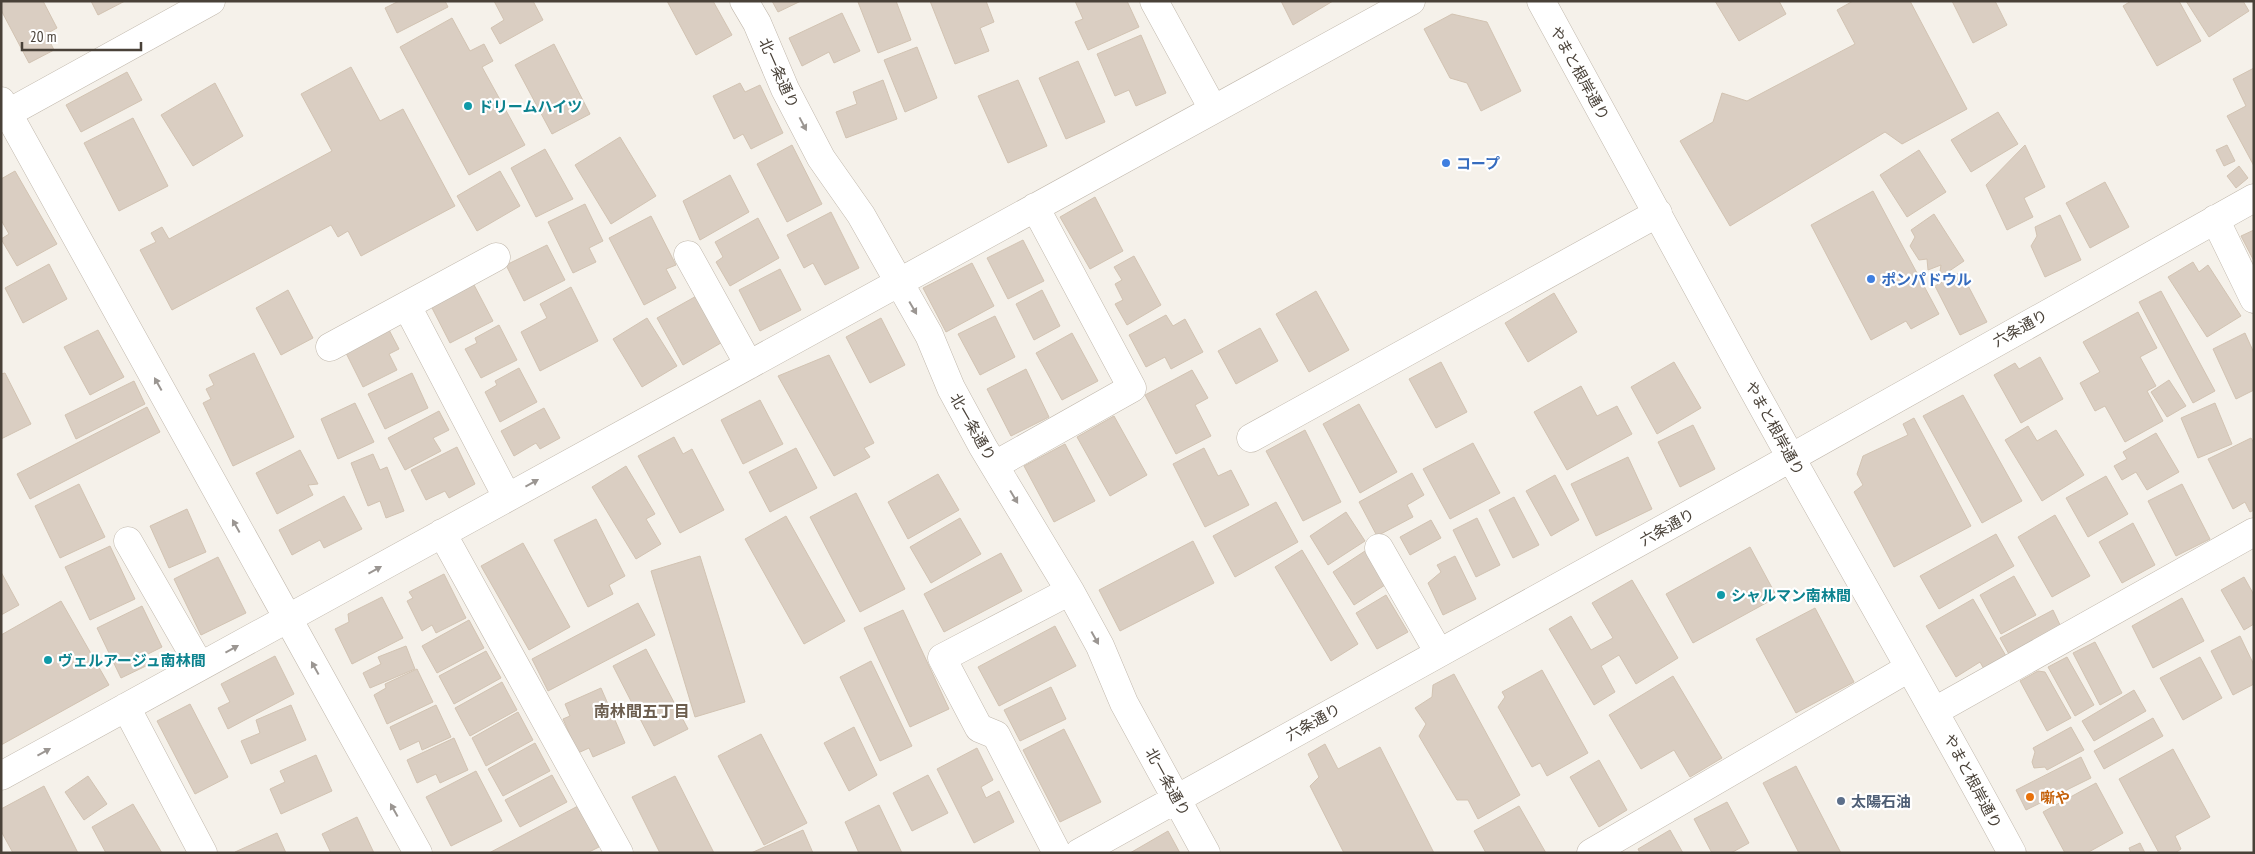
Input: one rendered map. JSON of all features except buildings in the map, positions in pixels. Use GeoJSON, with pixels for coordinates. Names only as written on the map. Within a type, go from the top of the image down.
{"type":"FeatureCollection","features":[{"type":"Feature","properties":{"kind":"street"},"geometry":{"type":"LineString","coordinates":[[211,1],[4,110],[418,853]]}},
{"type":"Feature","properties":{"kind":"street","name":"北一条通り"},"geometry":{"type":"LineString","coordinates":[[744,1],[756,23],[784,89],[821,158],[861,215],[929,335],[950,388],[983,447],[1070,591],[1100,646],[1124,704],[1206,853]]}},
{"type":"Feature","properties":{"kind":"street"},"geometry":{"type":"LineString","coordinates":[[1154,1],[1213,110]]}},
{"type":"Feature","properties":{"kind":"street"},"geometry":{"type":"LineString","coordinates":[[1,776],[1213,110],[1370,11],[1410,1]]}},
{"type":"Feature","properties":{"kind":"street","name":"やまと根岸通り"},"geometry":{"type":"LineString","coordinates":[[1541,1],[1791,458],[1935,711],[2012,853]]}},
{"type":"Feature","properties":{"kind":"street","name":"六条通り"},"geometry":{"type":"LineString","coordinates":[[1079,853],[1791,458],[2254,198]]}},
{"type":"Feature","properties":{"kind":"street"},"geometry":{"type":"LineString","coordinates":[[995,465],[1132,388],[1035,207]]}},
{"type":"Feature","properties":{"kind":"street"},"geometry":{"type":"LineString","coordinates":[[1251,438],[1658,213]]}},
{"type":"Feature","properties":{"kind":"street"},"geometry":{"type":"LineString","coordinates":[[2215,219],[2254,299]]}},
{"type":"Feature","properties":{"kind":"street"},"geometry":{"type":"LineString","coordinates":[[688,255],[749,365]]}},
{"type":"Feature","properties":{"kind":"street"},"geometry":{"type":"LineString","coordinates":[[330,347],[496,257]]}},
{"type":"Feature","properties":{"kind":"street"},"geometry":{"type":"LineString","coordinates":[[407,306],[507,497]]}},
{"type":"Feature","properties":{"kind":"street"},"geometry":{"type":"LineString","coordinates":[[1935,711],[2254,532]]}},
{"type":"Feature","properties":{"kind":"street"},"geometry":{"type":"LineString","coordinates":[[442,533],[619,853]]}},
{"type":"Feature","properties":{"kind":"street"},"geometry":{"type":"LineString","coordinates":[[128,541],[200,666]]}},
{"type":"Feature","properties":{"kind":"street"},"geometry":{"type":"LineString","coordinates":[[1380,548],[1439,653]]}},
{"type":"Feature","properties":{"kind":"street"},"geometry":{"type":"LineString","coordinates":[[1057,853],[996,734],[980,728],[942,658],[1070,591]]}},
{"type":"Feature","properties":{"kind":"street"},"geometry":{"type":"LineString","coordinates":[[1591,853],[1909,668]]}},
{"type":"Feature","properties":{"kind":"street"},"geometry":{"type":"LineString","coordinates":[[126,707],[204,853]]}},
{"type":"Feature","properties":{"kind":"place","name":"ドリームハイツ"},"geometry":{"type":"Point","coordinates":[468,106]}},
{"type":"Feature","properties":{"kind":"place","name":"コープ"},"geometry":{"type":"Point","coordinates":[1446,163]}},
{"type":"Feature","properties":{"kind":"place","name":"ポンパドウル"},"geometry":{"type":"Point","coordinates":[1871,279]}},
{"type":"Feature","properties":{"kind":"place","name":"シャルマン南林間"},"geometry":{"type":"Point","coordinates":[1721,595]}},
{"type":"Feature","properties":{"kind":"place","name":"ヴェルアージュ南林間"},"geometry":{"type":"Point","coordinates":[48,660]}},
{"type":"Feature","properties":{"kind":"place","name":"噺や"},"geometry":{"type":"Point","coordinates":[2030,797]}},
{"type":"Feature","properties":{"kind":"place","name":"太陽石油"},"geometry":{"type":"Point","coordinates":[1841,801]}},
{"type":"Feature","properties":{"kind":"district","name":"南林間五丁目"},"geometry":{"type":"Point","coordinates":[642,711]}}]}
